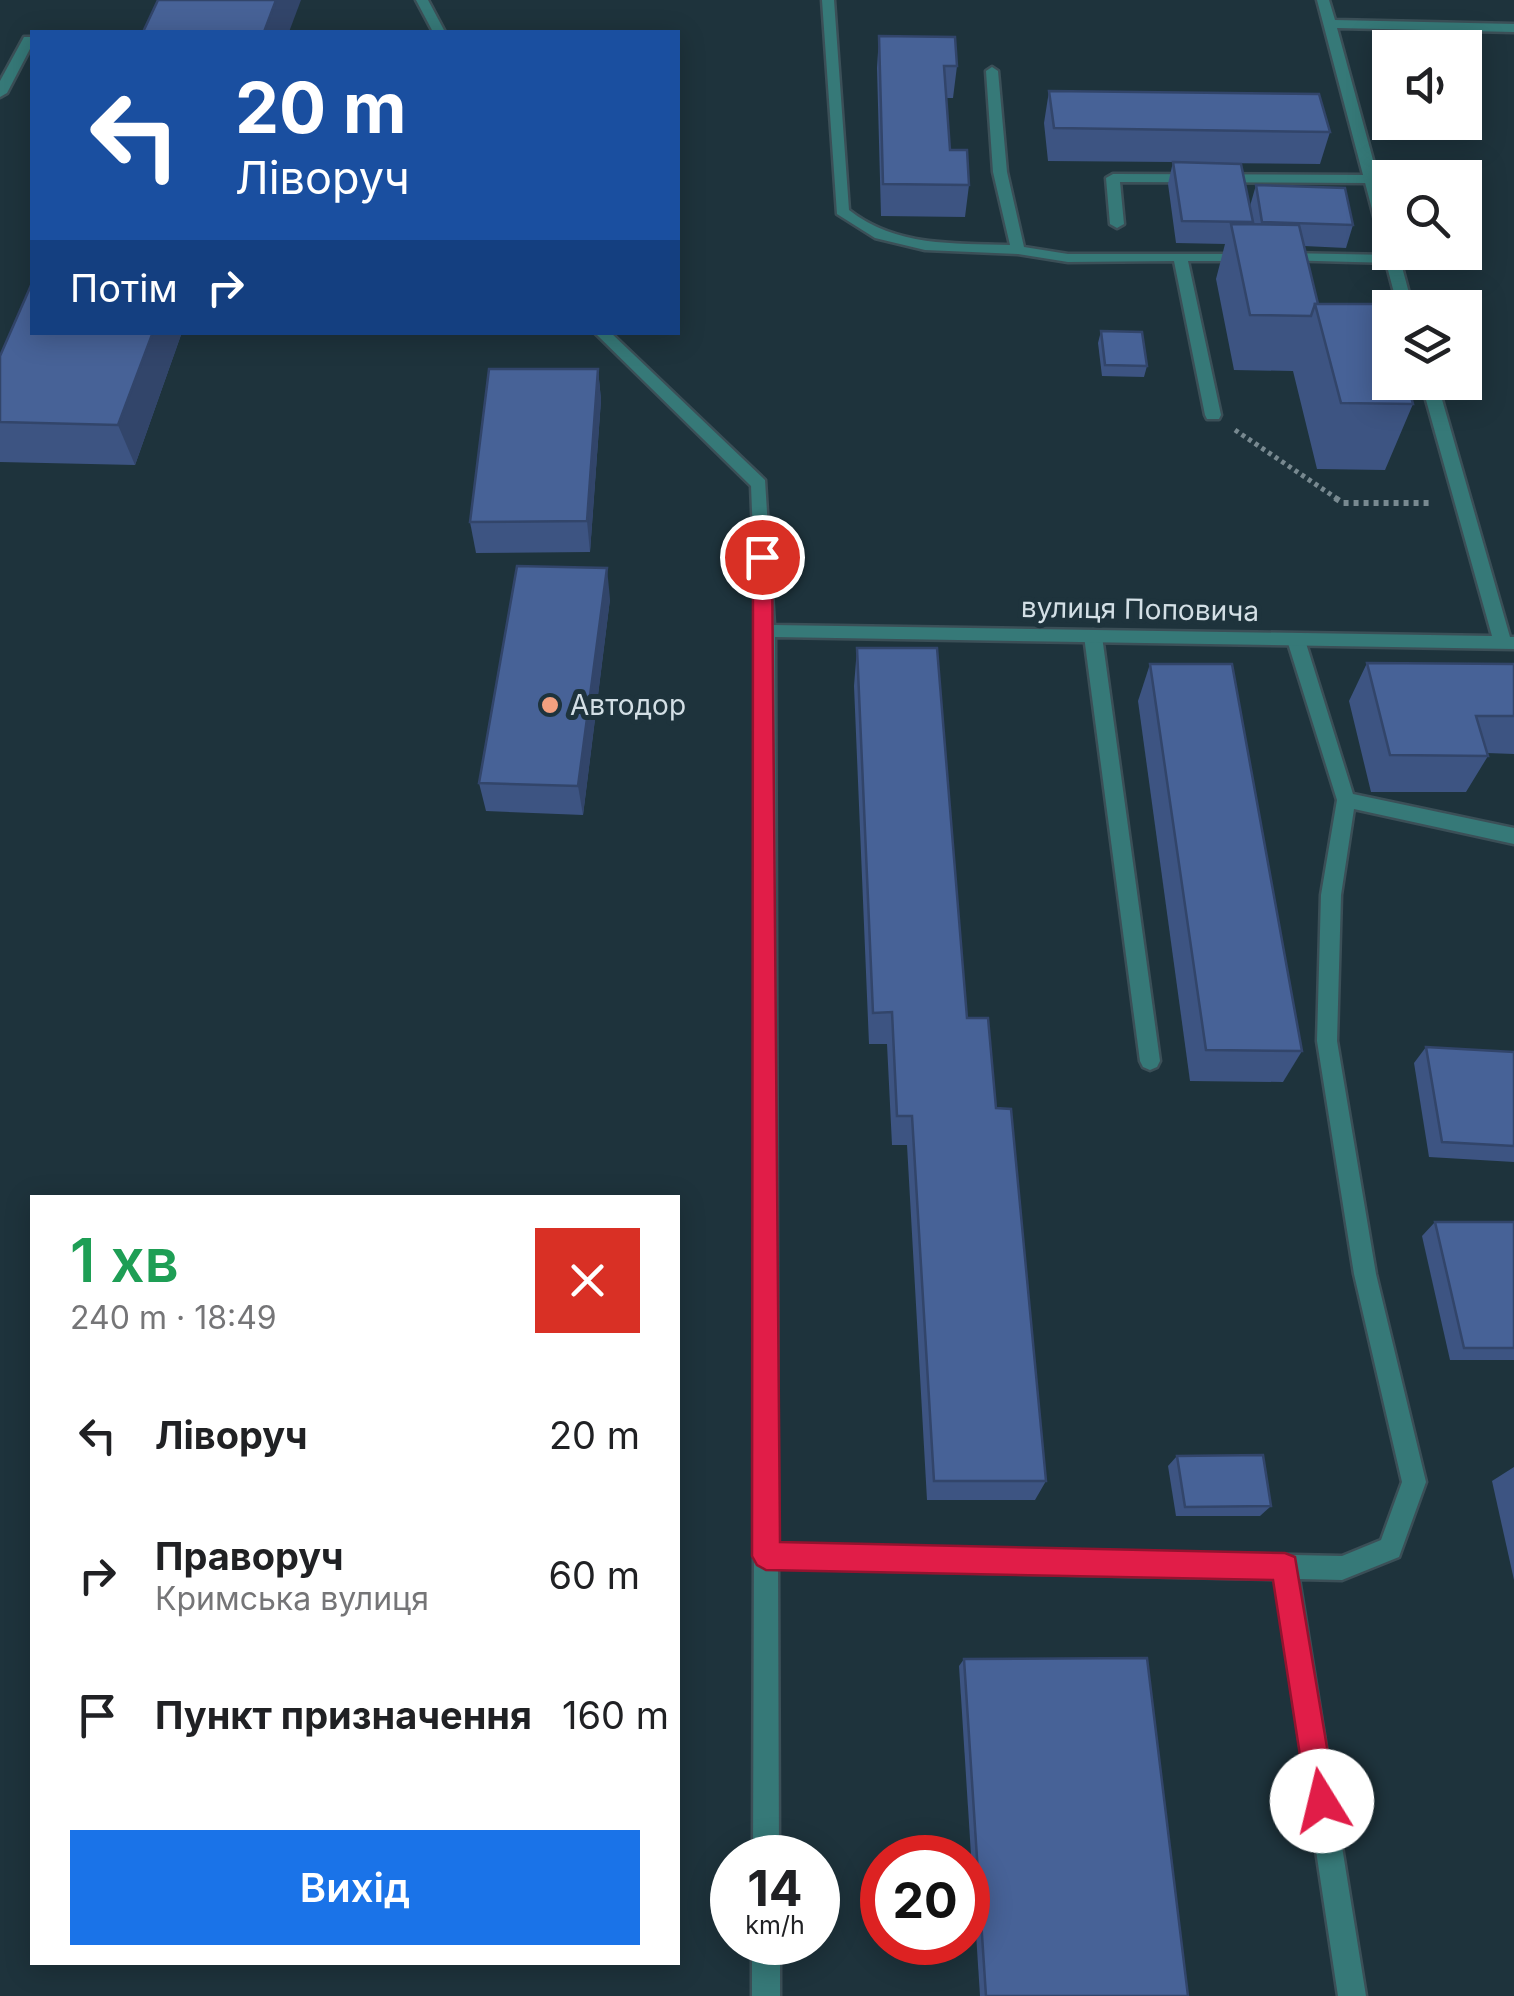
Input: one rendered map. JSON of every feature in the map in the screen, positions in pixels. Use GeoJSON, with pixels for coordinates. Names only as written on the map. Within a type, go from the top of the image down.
{"type":"FeatureCollection","features":[{"type":"Feature","properties":{"kind":"street"},"geometry":{"type":"LineString","coordinates":[[422,0],[438,30]]}},
{"type":"Feature","properties":{"kind":"street"},"geometry":{"type":"LineString","coordinates":[[828,0],[842,211],[865,228],[906,243],[1018,250],[1068,258],[1372,259]]}},
{"type":"Feature","properties":{"kind":"street"},"geometry":{"type":"LineString","coordinates":[[1323,0],[1372,189]]}},
{"type":"Feature","properties":{"kind":"street"},"geometry":{"type":"LineString","coordinates":[[1329,24],[1514,28]]}},
{"type":"Feature","properties":{"kind":"street"},"geometry":{"type":"LineString","coordinates":[[0,93],[29,40]]}},
{"type":"Feature","properties":{"kind":"street"},"geometry":{"type":"LineString","coordinates":[[992,71],[1000,172],[1018,250]]}},
{"type":"Feature","properties":{"kind":"street"},"geometry":{"type":"LineString","coordinates":[[1118,224],[1113,178],[1369,179]]}},
{"type":"Feature","properties":{"kind":"street"},"geometry":{"type":"LineString","coordinates":[[1180,256],[1214,415]]}},
{"type":"Feature","properties":{"kind":"street"},"geometry":{"type":"LineString","coordinates":[[604,335],[759,484],[766,630],[766,1835]]}},
{"type":"Feature","properties":{"kind":"street"},"geometry":{"type":"LineString","coordinates":[[1434,400],[1509,643]]}},
{"type":"Feature","properties":{"kind":"street","name":"вулиця Поповича"},"geometry":{"type":"LineString","coordinates":[[766,630],[1509,643]]}},
{"type":"Feature","properties":{"kind":"street"},"geometry":{"type":"LineString","coordinates":[[1094,636],[1150,1061]]}},
{"type":"Feature","properties":{"kind":"street"},"geometry":{"type":"LineString","coordinates":[[766,1556],[1342,1568],[1390,1548],[1414,1482],[1365,1274],[1327,1041],[1331,895],[1346,800],[1296,640]]}},
{"type":"Feature","properties":{"kind":"street"},"geometry":{"type":"LineString","coordinates":[[1346,800],[1514,836]]}},
{"type":"Feature","properties":{"kind":"street"},"geometry":{"type":"LineString","coordinates":[[1285,1567],[1352,1996]]}},
{"type":"Feature","properties":{"kind":"street"},"geometry":{"type":"LineString","coordinates":[[766,1965],[766,1996]]}},
{"type":"Feature","properties":{"kind":"path"},"geometry":{"type":"LineString","coordinates":[[1214,415],[1343,503],[1465,503]]}},
{"type":"Feature","properties":{"kind":"building"},"geometry":{"type":"Polygon","coordinates":[[[158,0],[276,0],[265,30],[144,30],[158,0]]]}},
{"type":"Feature","properties":{"kind":"building"},"geometry":{"type":"Polygon","coordinates":[[[879,36],[955,37],[957,66],[944,66],[950,150],[967,150],[969,185],[883,184],[879,36]]]}},
{"type":"Feature","properties":{"kind":"building"},"geometry":{"type":"Polygon","coordinates":[[[1049,91],[1319,94],[1330,132],[1054,128],[1049,91]]]}},
{"type":"Feature","properties":{"kind":"building"},"geometry":{"type":"Polygon","coordinates":[[[1173,162],[1241,164],[1253,222],[1182,221],[1173,162]]]}},
{"type":"Feature","properties":{"kind":"building"},"geometry":{"type":"Polygon","coordinates":[[[1256,185],[1345,188],[1353,225],[1262,222],[1256,185]]]}},
{"type":"Feature","properties":{"kind":"building"},"geometry":{"type":"Polygon","coordinates":[[[1231,224],[1299,225],[1318,304],[1311,316],[1250,315],[1231,224]]]}},
{"type":"Feature","properties":{"kind":"building"},"geometry":{"type":"Polygon","coordinates":[[[30,288],[30,335],[152,335],[118,425],[0,422],[0,356],[30,288]]]}},
{"type":"Feature","properties":{"kind":"building"},"geometry":{"type":"Polygon","coordinates":[[[1315,304],[1372,304],[1372,400],[1412,400],[1413,404],[1341,403],[1315,304]]]}},
{"type":"Feature","properties":{"kind":"building"},"geometry":{"type":"Polygon","coordinates":[[[1101,331],[1142,332],[1147,366],[1105,365],[1101,331]]]}},
{"type":"Feature","properties":{"kind":"building"},"geometry":{"type":"Polygon","coordinates":[[[489,369],[598,369],[587,521],[470,522],[489,369]]]}},
{"type":"Feature","properties":{"kind":"building","name":"Автодор"},"geometry":{"type":"Polygon","coordinates":[[[517,566],[607,568],[578,786],[479,783],[517,566]]]}},
{"type":"Feature","properties":{"kind":"building"},"geometry":{"type":"Polygon","coordinates":[[[857,648],[937,648],[967,1018],[988,1018],[996,1108],[1011,1109],[1046,1481],[934,1481],[912,1116],[897,1116],[892,1012],[873,1013],[857,648]]]}},
{"type":"Feature","properties":{"kind":"building"},"geometry":{"type":"Polygon","coordinates":[[[1367,663],[1514,664],[1514,716],[1476,716],[1488,756],[1390,755],[1367,663]]]}},
{"type":"Feature","properties":{"kind":"building"},"geometry":{"type":"Polygon","coordinates":[[[1150,664],[1232,664],[1302,1051],[1206,1050],[1150,664]]]}},
{"type":"Feature","properties":{"kind":"building"},"geometry":{"type":"Polygon","coordinates":[[[1426,1047],[1514,1052],[1514,1146],[1442,1142],[1426,1047]]]}},
{"type":"Feature","properties":{"kind":"building"},"geometry":{"type":"Polygon","coordinates":[[[1435,1222],[1514,1222],[1514,1348],[1464,1348],[1435,1222]]]}},
{"type":"Feature","properties":{"kind":"building"},"geometry":{"type":"Polygon","coordinates":[[[1263,1455],[1271,1506],[1185,1507],[1177,1456],[1263,1455]]]}},
{"type":"Feature","properties":{"kind":"building"},"geometry":{"type":"Polygon","coordinates":[[[1147,1658],[1188,1996],[986,1996],[984,1965],[990,1965],[990,1835],[975,1835],[964,1659],[1147,1658]]]}},
{"type":"Feature","properties":{"kind":"place","name":"Автодор"},"geometry":{"type":"Point","coordinates":[550,705]}},
{"type":"Feature","properties":{"kind":"route"},"geometry":{"type":"LineString","coordinates":[[762,557],[766,630],[766,1556],[1285,1567],[1322,1801]]}}]}
